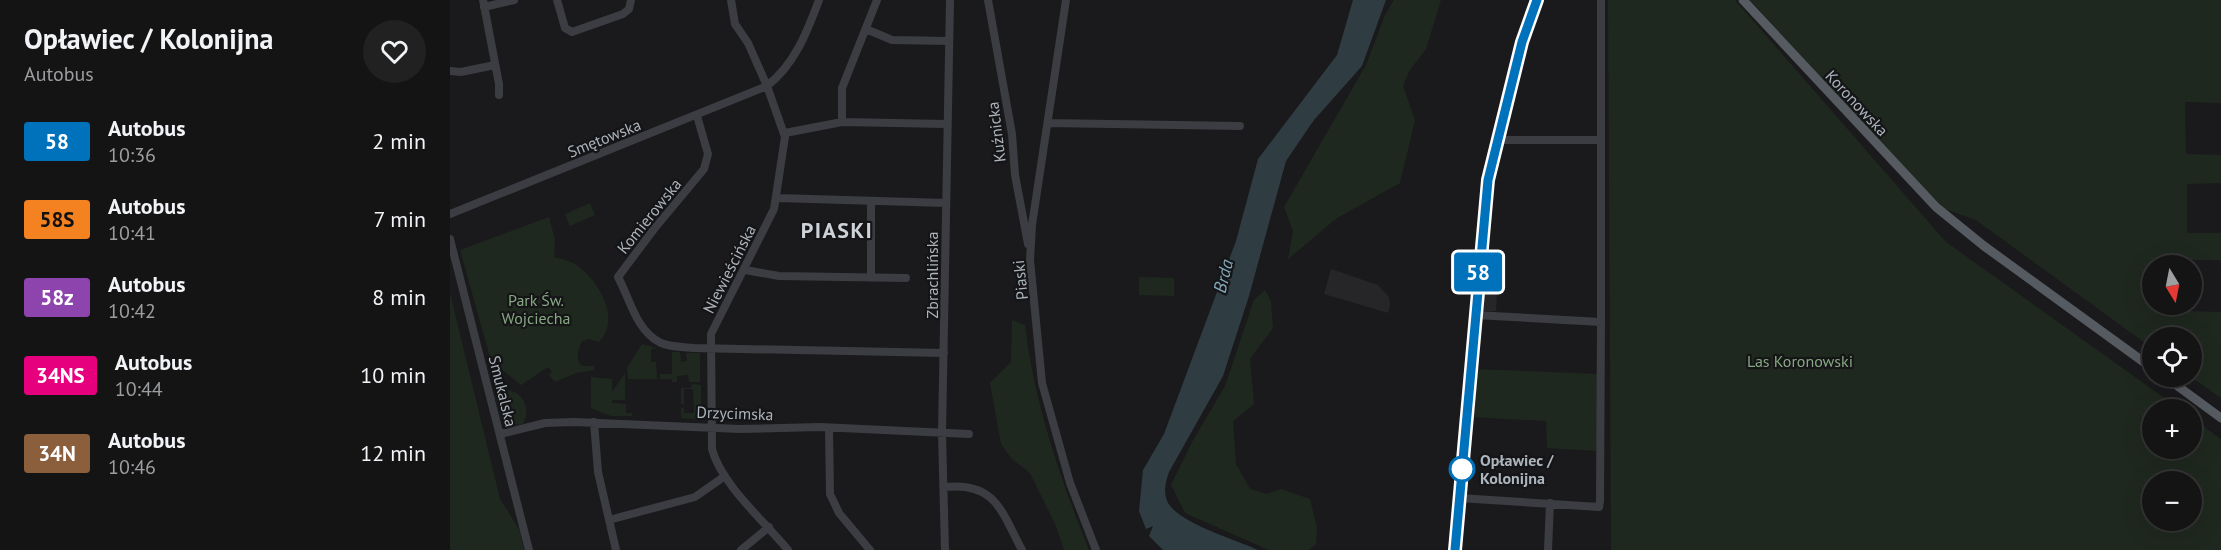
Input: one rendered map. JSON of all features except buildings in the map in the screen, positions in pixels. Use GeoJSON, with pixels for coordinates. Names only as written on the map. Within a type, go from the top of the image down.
{"type":"FeatureCollection","features":[{"type":"Feature","properties":{"kind":"main road","name":"Koronowska"},"geometry":{"type":"LineString","coordinates":[[1743,0],[1906,178],[1953,222],[2142,361]]}},
{"type":"Feature","properties":{"kind":"main road"},"geometry":{"type":"LineString","coordinates":[[2179,387],[2221,418]]}},
{"type":"Feature","properties":{"kind":"street"},"geometry":{"type":"LineString","coordinates":[[499,94],[483,4],[514,0]]}},
{"type":"Feature","properties":{"kind":"street"},"geometry":{"type":"LineString","coordinates":[[557,0],[565,28],[572,32],[623,14],[629,9],[631,0]]}},
{"type":"Feature","properties":{"kind":"street","name":"Niewieścińska"},"geometry":{"type":"LineString","coordinates":[[731,0],[735,24],[748,43],[785,133],[774,209],[711,334],[712,427],[716,462],[725,476],[788,550]]}},
{"type":"Feature","properties":{"kind":"street"},"geometry":{"type":"LineString","coordinates":[[767,86],[776,79],[800,48],[819,0]]}},
{"type":"Feature","properties":{"kind":"street"},"geometry":{"type":"LineString","coordinates":[[842,122],[842,88],[877,0]]}},
{"type":"Feature","properties":{"kind":"street","name":"Zbrachlińska"},"geometry":{"type":"LineString","coordinates":[[945,550],[942,433],[950,0]]}},
{"type":"Feature","properties":{"kind":"street","name":"Kuźnicka"},"geometry":{"type":"LineString","coordinates":[[988,0],[1012,134],[1014,175],[1030,260]]}},
{"type":"Feature","properties":{"kind":"street","name":"Piaski"},"geometry":{"type":"LineString","coordinates":[[1066,0],[1032,225],[1030,260],[1045,400],[1070,483],[1096,550]]}},
{"type":"Feature","properties":{"kind":"street"},"geometry":{"type":"LineString","coordinates":[[1455,550],[1488,180],[1524,35],[1538,0]]}},
{"type":"Feature","properties":{"kind":"street"},"geometry":{"type":"LineString","coordinates":[[1459,498],[1599,507],[1602,443],[1601,0]]}},
{"type":"Feature","properties":{"kind":"street"},"geometry":{"type":"LineString","coordinates":[[866,29],[892,40],[948,41]]}},
{"type":"Feature","properties":{"kind":"street"},"geometry":{"type":"LineString","coordinates":[[450,71],[461,72],[495,65]]}},
{"type":"Feature","properties":{"kind":"street","name":"Smętowska"},"geometry":{"type":"LineString","coordinates":[[450,214],[767,86]]}},
{"type":"Feature","properties":{"kind":"street","name":"Komierowska"},"geometry":{"type":"LineString","coordinates":[[697,116],[708,154],[704,169],[618,277],[633,313],[648,334],[662,344],[711,349]]}},
{"type":"Feature","properties":{"kind":"street"},"geometry":{"type":"LineString","coordinates":[[785,133],[842,122],[947,124]]}},
{"type":"Feature","properties":{"kind":"street"},"geometry":{"type":"LineString","coordinates":[[1048,123],[1240,126]]}},
{"type":"Feature","properties":{"kind":"street"},"geometry":{"type":"LineString","coordinates":[[1498,140],[1601,140]]}},
{"type":"Feature","properties":{"kind":"street"},"geometry":{"type":"LineString","coordinates":[[777,198],[946,203]]}},
{"type":"Feature","properties":{"kind":"street"},"geometry":{"type":"LineString","coordinates":[[871,202],[871,278]]}},
{"type":"Feature","properties":{"kind":"street","name":"Smukalska"},"geometry":{"type":"LineString","coordinates":[[450,239],[529,550]]}},
{"type":"Feature","properties":{"kind":"street"},"geometry":{"type":"LineString","coordinates":[[745,270],[779,276],[906,278]]}},
{"type":"Feature","properties":{"kind":"street"},"geometry":{"type":"LineString","coordinates":[[1475,315],[1601,322]]}},
{"type":"Feature","properties":{"kind":"street"},"geometry":{"type":"LineString","coordinates":[[711,349],[944,353]]}},
{"type":"Feature","properties":{"kind":"street","name":"Drzycimska"},"geometry":{"type":"LineString","coordinates":[[500,434],[555,422],[829,428],[969,434]]}},
{"type":"Feature","properties":{"kind":"street"},"geometry":{"type":"LineString","coordinates":[[594,422],[594,453],[616,550]]}},
{"type":"Feature","properties":{"kind":"street"},"geometry":{"type":"LineString","coordinates":[[829,428],[830,494],[839,513],[870,550]]}},
{"type":"Feature","properties":{"kind":"street"},"geometry":{"type":"LineString","coordinates":[[609,520],[695,497],[725,476]]}},
{"type":"Feature","properties":{"kind":"street"},"geometry":{"type":"LineString","coordinates":[[945,487],[974,487],[992,496],[1022,550]]}},
{"type":"Feature","properties":{"kind":"street"},"geometry":{"type":"LineString","coordinates":[[1548,550],[1550,503]]}},
{"type":"Feature","properties":{"kind":"street"},"geometry":{"type":"LineString","coordinates":[[741,550],[769,527]]}},
{"type":"Feature","properties":{"kind":"shaded area"},"geometry":{"type":"Polygon","coordinates":[[[1331,269],[1378,285],[1389,297],[1388,313],[1324,294],[1331,269]]]}},
{"type":"Feature","properties":{"kind":"shaded area"},"geometry":{"type":"Polygon","coordinates":[[[1483,292],[1497,293],[1496,311],[1482,311],[1483,292]]]}},
{"type":"Feature","properties":{"kind":"green space"},"geometry":{"type":"Polygon","coordinates":[[[1394,0],[1441,0],[1426,49],[1410,70],[1403,86],[1415,120],[1400,183],[1337,218],[1288,259],[1293,231],[1284,207],[1366,65],[1385,15],[1394,0]]]}},
{"type":"Feature","properties":{"kind":"green space","name":"Las Koronowski"},"geometry":{"type":"Polygon","coordinates":[[[1608,0],[1735,0],[1946,242],[2142,382],[2142,387],[2149,387],[2166,399],[2142,399],[2142,459],[2202,459],[2202,425],[2221,439],[2221,550],[1611,550],[1608,0]]]}},
{"type":"Feature","properties":{"kind":"green space"},"geometry":{"type":"Polygon","coordinates":[[[1750,0],[2221,0],[2221,103],[2185,102],[2186,154],[2221,155],[2221,183],[2187,184],[2187,233],[2221,233],[2221,260],[2202,260],[2202,255],[2142,255],[2142,315],[2202,315],[2202,311],[2221,312],[2221,398],[2202,385],[2202,327],[2142,327],[2142,341],[1976,220],[1945,209],[1909,174],[1750,0]]]}},
{"type":"Feature","properties":{"kind":"green space"},"geometry":{"type":"Polygon","coordinates":[[[590,203],[595,215],[570,226],[565,214],[590,203]]]}},
{"type":"Feature","properties":{"kind":"green space","name":"Park Św. Wojciecha"},"geometry":{"type":"Polygon","coordinates":[[[549,217],[555,240],[554,257],[573,263],[592,280],[604,300],[608,311],[608,322],[606,333],[599,342],[589,339],[582,341],[579,347],[580,364],[594,366],[594,370],[576,373],[555,382],[549,375],[552,372],[548,367],[521,385],[491,361],[460,250],[549,217]]]}},
{"type":"Feature","properties":{"kind":"green space"},"geometry":{"type":"Polygon","coordinates":[[[1139,277],[1174,278],[1174,296],[1139,295],[1139,277]]]}},
{"type":"Feature","properties":{"kind":"green space"},"geometry":{"type":"Polygon","coordinates":[[[1265,290],[1271,301],[1273,328],[1250,359],[1254,404],[1233,421],[1236,464],[1250,489],[1267,494],[1281,489],[1310,499],[1317,528],[1316,544],[1309,550],[1269,550],[1185,513],[1171,485],[1192,442],[1225,386],[1254,300],[1265,290]]]}},
{"type":"Feature","properties":{"kind":"green space"},"geometry":{"type":"Polygon","coordinates":[[[450,293],[500,499],[519,529],[524,550],[450,550],[450,293]]]}},
{"type":"Feature","properties":{"kind":"green space"},"geometry":{"type":"Polygon","coordinates":[[[1012,320],[1025,325],[1035,383],[1050,440],[1089,550],[1064,550],[1056,526],[1030,473],[1011,458],[1001,444],[990,383],[1011,362],[1012,320]]]}},
{"type":"Feature","properties":{"kind":"green space"},"geometry":{"type":"Polygon","coordinates":[[[642,344],[657,348],[651,349],[651,362],[656,362],[657,379],[628,379],[627,368],[642,344]]]}},
{"type":"Feature","properties":{"kind":"green space"},"geometry":{"type":"Polygon","coordinates":[[[672,352],[680,352],[681,362],[687,361],[686,353],[700,353],[700,382],[689,382],[688,375],[677,376],[677,382],[672,382],[672,379],[660,379],[660,374],[672,374],[672,352]]]}},
{"type":"Feature","properties":{"kind":"green space"},"geometry":{"type":"Polygon","coordinates":[[[1475,369],[1599,374],[1597,451],[1547,448],[1546,421],[1472,417],[1475,369]]]}},
{"type":"Feature","properties":{"kind":"green space"},"geometry":{"type":"Polygon","coordinates":[[[625,373],[625,400],[612,400],[612,403],[626,404],[626,413],[632,413],[632,416],[611,416],[591,408],[591,377],[612,379],[612,392],[625,373]]]}},
{"type":"Feature","properties":{"kind":"green space"},"geometry":{"type":"Polygon","coordinates":[[[692,384],[701,385],[701,420],[681,418],[681,408],[684,407],[684,413],[694,413],[693,389],[684,389],[684,404],[681,404],[681,388],[691,388],[692,384]]]}},
{"type":"Feature","properties":{"kind":"green space"},"geometry":{"type":"Polygon","coordinates":[[[506,390],[517,394],[524,402],[526,413],[523,424],[511,425],[502,421],[495,396],[506,390]]]}},
{"type":"Feature","properties":{"kind":"water","name":"Brda"},"geometry":{"type":"Polygon","coordinates":[[[1353,0],[1386,0],[1362,66],[1314,120],[1286,161],[1249,296],[1223,376],[1169,472],[1166,485],[1165,494],[1168,503],[1179,514],[1200,526],[1258,550],[1163,550],[1149,536],[1153,526],[1146,529],[1139,511],[1143,470],[1164,434],[1236,241],[1258,159],[1337,55],[1353,0]]]}},
{"type":"Feature","properties":{"kind":"bus line","name":"58"},"geometry":{"type":"LineString","coordinates":[[1455,550],[1488,180],[1518,66],[1522,42],[1537,0]]}},
{"type":"Feature","properties":{"kind":"place","name":"Opławiec / Kolonijna"},"geometry":{"type":"Point","coordinates":[1462,469]}},
{"type":"Feature","properties":{"kind":"district","name":"PIASKI"},"geometry":{"type":"Point","coordinates":[837,230]}}]}
